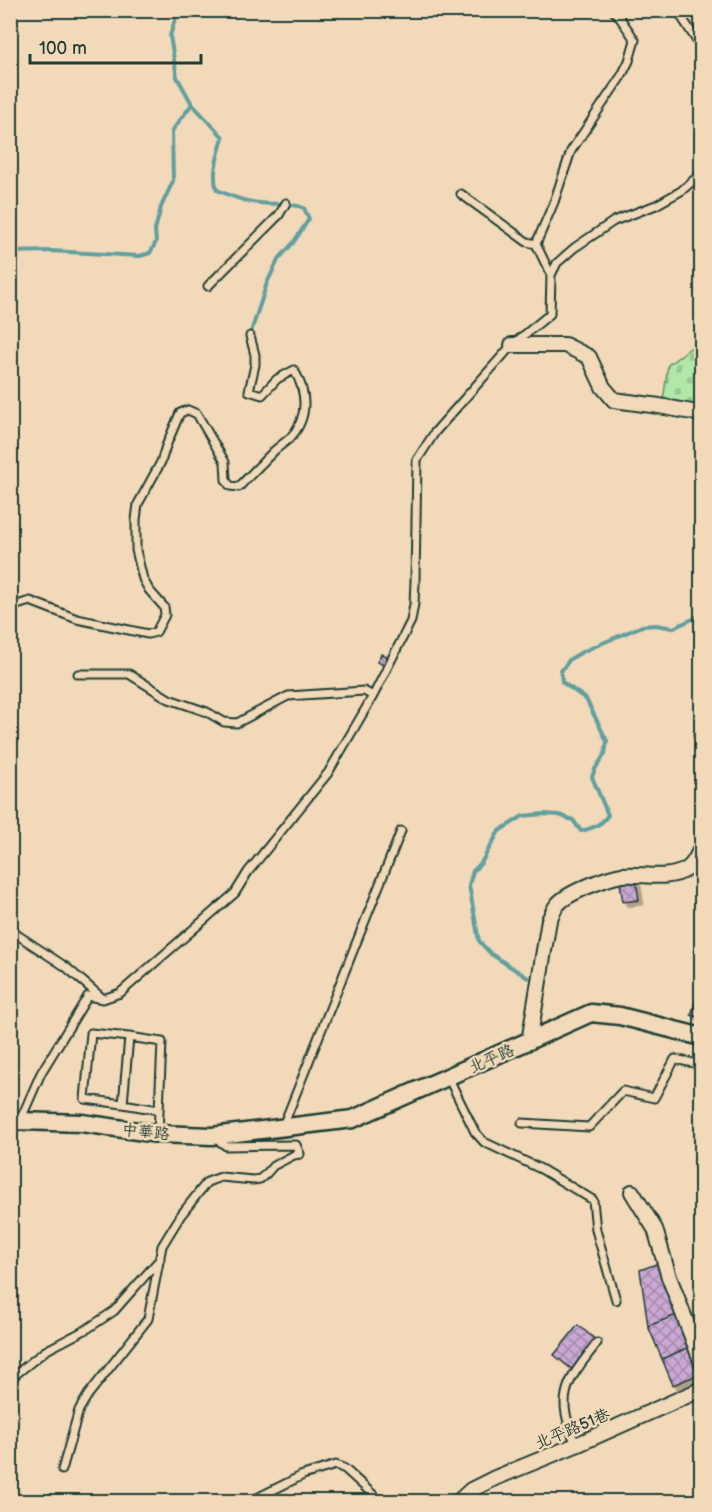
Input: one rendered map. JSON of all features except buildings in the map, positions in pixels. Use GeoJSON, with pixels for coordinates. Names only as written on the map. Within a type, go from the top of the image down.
{"type":"FeatureCollection","features":[{"type":"Feature","properties":{"kind":"street"},"geometry":{"type":"LineString","coordinates":[[512,345],[565,345],[589,357],[603,387],[614,400],[692,412],[702,416]]}},
{"type":"Feature","properties":{"kind":"street"},"geometry":{"type":"LineString","coordinates":[[529,1042],[549,920],[558,904],[568,895],[621,875],[675,874],[687,869],[694,862],[702,846]]}},
{"type":"Feature","properties":{"kind":"street","name":"北平路"},"geometry":{"type":"LineString","coordinates":[[282,1129],[353,1119],[591,1013],[620,1016],[702,1037]]}},
{"type":"Feature","properties":{"kind":"street","name":"中華路"},"geometry":{"type":"LineString","coordinates":[[15,1122],[82,1123],[158,1134],[212,1136],[282,1129]]}},
{"type":"Feature","properties":{"kind":"street"},"geometry":{"type":"LineString","coordinates":[[632,1192],[655,1228],[669,1277],[702,1363]]}},
{"type":"Feature","properties":{"kind":"street","name":"北平路51巷"},"geometry":{"type":"LineString","coordinates":[[458,1502],[471,1490],[495,1478],[702,1389]]}},
{"type":"Feature","properties":{"kind":"lane"},"geometry":{"type":"LineString","coordinates":[[551,275],[536,244],[554,202],[571,151],[629,61],[635,40],[612,10]]}},
{"type":"Feature","properties":{"kind":"lane"},"geometry":{"type":"LineString","coordinates":[[680,10],[681,16],[702,49]]}},
{"type":"Feature","properties":{"kind":"lane"},"geometry":{"type":"LineString","coordinates":[[15,1122],[40,1073],[88,996],[103,999],[120,993],[235,893],[248,872],[328,773],[373,696],[411,621],[415,582],[417,460],[435,432],[512,345],[550,314],[551,275],[557,263],[574,248],[614,221],[656,205],[681,191],[702,173]]}},
{"type":"Feature","properties":{"kind":"lane"},"geometry":{"type":"LineString","coordinates":[[461,194],[527,242],[536,244]]}},
{"type":"Feature","properties":{"kind":"lane"},"geometry":{"type":"LineString","coordinates":[[208,286],[279,215],[286,204]]}},
{"type":"Feature","properties":{"kind":"lane"},"geometry":{"type":"LineString","coordinates":[[10,612],[14,606],[30,602],[77,619],[148,634],[156,632],[165,615],[164,607],[149,590],[143,579],[136,550],[136,520],[138,504],[161,462],[180,413],[188,410],[197,414],[225,462],[226,480],[230,486],[240,487],[276,449],[291,437],[305,409],[301,381],[294,370],[277,379],[262,395],[249,391],[255,365],[250,336]]}},
{"type":"Feature","properties":{"kind":"lane"},"geometry":{"type":"LineString","coordinates":[[78,674],[129,674],[169,699],[207,711],[224,722],[237,723],[288,696],[364,691],[373,696]]}},
{"type":"Feature","properties":{"kind":"lane"},"geometry":{"type":"LineString","coordinates":[[702,726],[698,735],[702,740]]}},
{"type":"Feature","properties":{"kind":"lane"},"geometry":{"type":"LineString","coordinates":[[282,1129],[401,831]]}},
{"type":"Feature","properties":{"kind":"lane"},"geometry":{"type":"LineString","coordinates":[[10,929],[66,967],[103,999]]}},
{"type":"Feature","properties":{"kind":"lane"},"geometry":{"type":"LineString","coordinates":[[158,1134],[162,1042],[91,1033],[85,1099],[159,1110]]}},
{"type":"Feature","properties":{"kind":"lane"},"geometry":{"type":"LineString","coordinates":[[123,1104],[129,1037]]}},
{"type":"Feature","properties":{"kind":"lane"},"geometry":{"type":"LineString","coordinates":[[522,1123],[589,1127],[623,1091],[654,1098],[675,1059],[702,1065]]}},
{"type":"Feature","properties":{"kind":"lane"},"geometry":{"type":"LineString","coordinates":[[448,1077],[475,1132],[484,1142],[541,1169],[593,1200],[596,1230],[616,1300]]}},
{"type":"Feature","properties":{"kind":"lane"},"geometry":{"type":"LineString","coordinates":[[62,1470],[79,1410],[88,1395],[148,1319],[162,1246],[181,1215],[207,1182],[221,1177],[260,1179],[273,1166],[300,1154],[296,1145],[226,1146],[212,1136]]}},
{"type":"Feature","properties":{"kind":"lane"},"geometry":{"type":"LineString","coordinates":[[10,1379],[45,1351],[87,1329],[114,1311],[160,1259]]}},
{"type":"Feature","properties":{"kind":"lane"},"geometry":{"type":"LineString","coordinates":[[576,1445],[566,1412],[565,1394],[570,1380],[597,1343]]}},
{"type":"Feature","properties":{"kind":"lane"},"geometry":{"type":"LineString","coordinates":[[249,1502],[303,1475],[336,1465],[345,1469],[380,1501]]}},
{"type":"Feature","properties":{"kind":"green space"},"geometry":{"type":"Polygon","coordinates":[[[701,340],[701,422],[662,409],[668,365],[701,340]]]}},
{"type":"Feature","properties":{"kind":"waterway"},"geometry":{"type":"LineString","coordinates":[[178,10],[170,36],[177,77],[192,104],[223,137],[215,170],[217,190],[249,201],[298,206],[304,208],[309,219],[278,260],[267,283],[250,335]]}},
{"type":"Feature","properties":{"kind":"waterway"},"geometry":{"type":"LineString","coordinates":[[10,252],[51,251],[140,256],[150,253],[156,242],[155,230],[161,207],[173,181],[172,131],[192,104]]}},
{"type":"Feature","properties":{"kind":"waterway"},"geometry":{"type":"LineString","coordinates":[[528,978],[491,954],[479,941],[469,885],[473,871],[481,863],[499,831],[523,816],[559,815],[573,820],[581,831],[596,826],[608,815],[592,777],[605,754],[607,741],[586,699],[562,682],[561,671],[570,659],[582,652],[642,626],[656,625],[673,628],[695,618],[702,612]]}}]}
